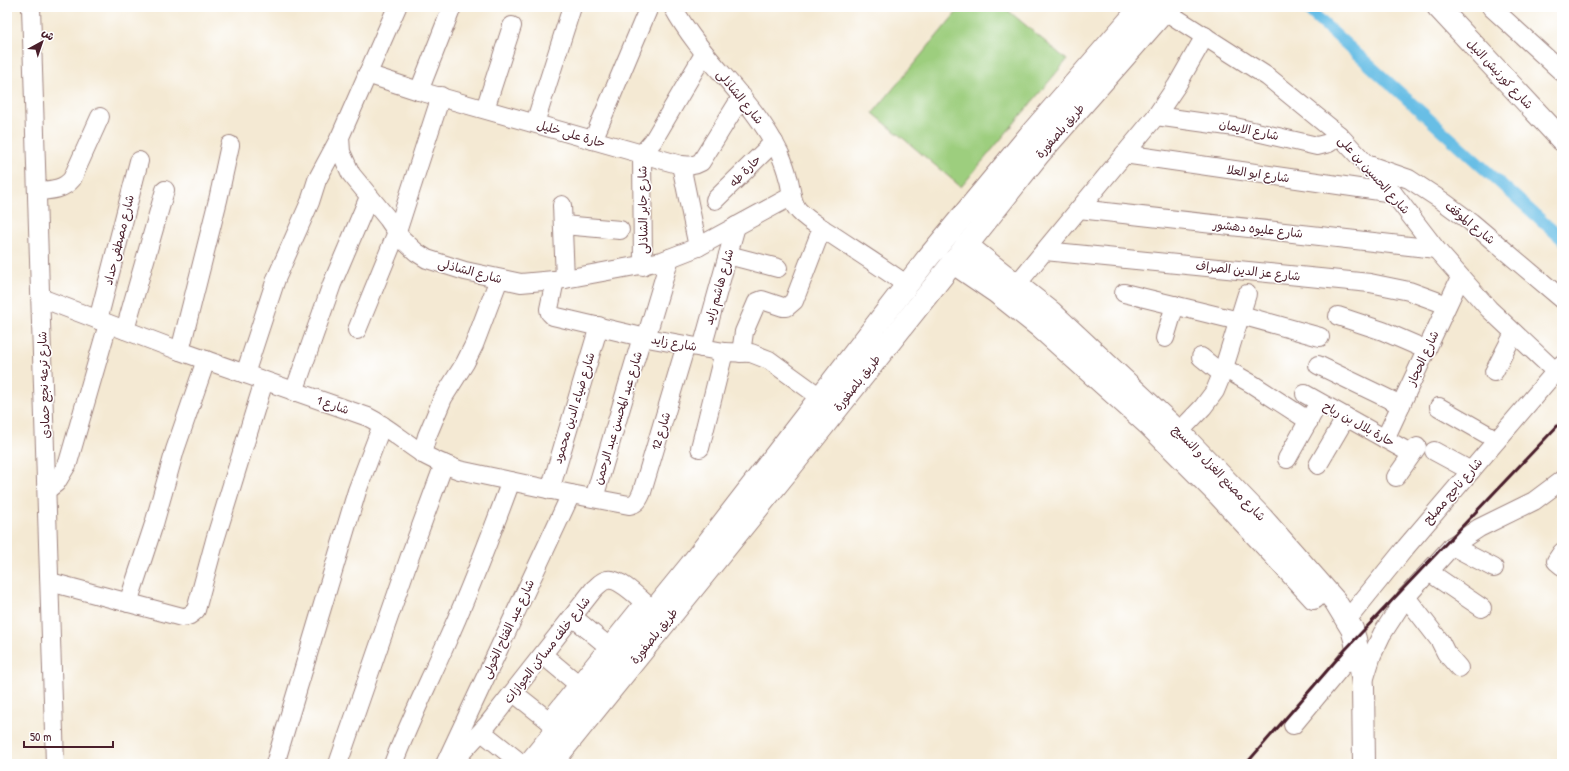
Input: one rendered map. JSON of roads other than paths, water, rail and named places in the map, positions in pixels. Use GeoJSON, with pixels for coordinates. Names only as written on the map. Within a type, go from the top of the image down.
{"type":"FeatureCollection","features":[{"type":"Feature","properties":{"kind":"main road","name":"طريق بلصفورة"},"geometry":{"type":"LineString","coordinates":[[551,764],[782,462],[820,397],[907,285],[1029,136],[1140,7]]}},
{"type":"Feature","properties":{"kind":"main road","name":"شارع كورنيش النيل"},"geometry":{"type":"LineString","coordinates":[[1438,7],[1562,140]]}},
{"type":"Feature","properties":{"kind":"main road","name":"شارع كورنيش النيل"},"geometry":{"type":"LineString","coordinates":[[1454,7],[1562,121]]}},
{"type":"Feature","properties":{"kind":"main road","name":"طريق بلصفورة"},"geometry":{"type":"LineString","coordinates":[[519,763],[554,725],[649,606],[690,566],[782,462],[952,262],[1039,154],[1166,9]]}},
{"type":"Feature","properties":{"kind":"main road","name":"شارع مصنع الغزل و النسيج"},"geometry":{"type":"LineString","coordinates":[[966,245],[1017,284],[1046,320],[1116,383],[1179,432],[1225,490],[1288,559],[1335,601],[1347,620],[1356,639],[1363,686],[1364,764]]}},
{"type":"Feature","properties":{"kind":"main road","name":"شارع مصنع الغزل و النسيج"},"geometry":{"type":"LineString","coordinates":[[952,262],[996,292],[1046,320]]}},
{"type":"Feature","properties":{"kind":"main road","name":"شارع مصنع الغزل و النسيج"},"geometry":{"type":"LineString","coordinates":[[1116,383],[1169,444],[1225,490]]}},
{"type":"Feature","properties":{"kind":"main road","name":"شارع مصنع الغزل و النسيج"},"geometry":{"type":"LineString","coordinates":[[1288,559],[1332,620],[1340,635],[1347,660],[1351,764]]}},
{"type":"Feature","properties":{"kind":"street","name":"شارع ترعه نجع حمادى"},"geometry":{"type":"LineString","coordinates":[[32,7],[55,764]]}},
{"type":"Feature","properties":{"kind":"street"},"geometry":{"type":"LineString","coordinates":[[245,374],[276,279],[303,218],[317,180],[340,137],[397,7]]}},
{"type":"Feature","properties":{"kind":"street"},"geometry":{"type":"LineString","coordinates":[[419,91],[452,7]]}},
{"type":"Feature","properties":{"kind":"street"},"geometry":{"type":"LineString","coordinates":[[535,123],[572,7]]}},
{"type":"Feature","properties":{"kind":"street"},"geometry":{"type":"LineString","coordinates":[[593,140],[649,7]]}},
{"type":"Feature","properties":{"kind":"street","name":"شارع الشاذلى"},"geometry":{"type":"LineString","coordinates":[[672,7],[691,37],[704,54],[742,96],[774,142],[786,168],[792,196],[797,209],[822,228],[907,285]]}},
{"type":"Feature","properties":{"kind":"street"},"geometry":{"type":"LineString","coordinates":[[1491,7],[1560,66]]}},
{"type":"Feature","properties":{"kind":"street","name":"شارع الحسين بن على"},"geometry":{"type":"LineString","coordinates":[[1166,9],[1268,77],[1338,135],[1367,164],[1460,278],[1489,309],[1514,333],[1559,368]]}},
{"type":"Feature","properties":{"kind":"street"},"geometry":{"type":"LineString","coordinates":[[485,109],[512,26]]}},
{"type":"Feature","properties":{"kind":"street"},"geometry":{"type":"LineString","coordinates":[[1017,284],[1156,116],[1177,85],[1205,36]]}},
{"type":"Feature","properties":{"kind":"street"},"geometry":{"type":"LineString","coordinates":[[642,154],[653,141],[704,54]]}},
{"type":"Feature","properties":{"kind":"street","name":"حارة على خليل"},"geometry":{"type":"LineString","coordinates":[[367,74],[419,91],[681,165],[696,165],[701,162],[742,96]]}},
{"type":"Feature","properties":{"kind":"street"},"geometry":{"type":"LineString","coordinates":[[357,330],[397,232],[441,96]]}},
{"type":"Feature","properties":{"kind":"street","name":"شارع الايمان"},"geometry":{"type":"LineString","coordinates":[[1156,116],[1228,126],[1317,146],[1329,143],[1338,135]]}},
{"type":"Feature","properties":{"kind":"street"},"geometry":{"type":"LineString","coordinates":[[38,192],[63,187],[72,179],[100,118]]}},
{"type":"Feature","properties":{"kind":"street","name":"شارع الشاذلى"},"geometry":{"type":"LineString","coordinates":[[340,137],[341,152],[344,162],[351,174],[407,244],[428,259],[499,279],[521,283],[560,280],[644,266],[670,258],[698,246],[792,196]]}},
{"type":"Feature","properties":{"kind":"street","name":"حارة طه"},"geometry":{"type":"LineString","coordinates":[[715,200],[774,142]]}},
{"type":"Feature","properties":{"kind":"street"},"geometry":{"type":"LineString","coordinates":[[180,351],[218,200],[230,145]]}},
{"type":"Feature","properties":{"kind":"street","name":"شارع جابر الشاذلى"},"geometry":{"type":"LineString","coordinates":[[642,154],[644,266]]}},
{"type":"Feature","properties":{"kind":"street","name":"شارع ابو العلا"},"geometry":{"type":"LineString","coordinates":[[1124,154],[1392,193]]}},
{"type":"Feature","properties":{"kind":"street","name":"شارع مصطفى حداد"},"geometry":{"type":"LineString","coordinates":[[47,490],[56,483],[68,463],[103,322],[139,161]]}},
{"type":"Feature","properties":{"kind":"street","name":"شارع الموقف"},"geometry":{"type":"LineString","coordinates":[[1367,164],[1409,180],[1441,200],[1471,222],[1562,299]]}},
{"type":"Feature","properties":{"kind":"street"},"geometry":{"type":"LineString","coordinates":[[681,165],[698,246]]}},
{"type":"Feature","properties":{"kind":"street"},"geometry":{"type":"LineString","coordinates":[[125,330],[165,190]]}},
{"type":"Feature","properties":{"kind":"street"},"geometry":{"type":"LineString","coordinates":[[294,392],[332,284],[369,197]]}},
{"type":"Feature","properties":{"kind":"street"},"geometry":{"type":"LineString","coordinates":[[560,280],[563,225],[562,205]]}},
{"type":"Feature","properties":{"kind":"street","name":"شارع عليوه دهشور"},"geometry":{"type":"LineString","coordinates":[[1079,209],[1436,249]]}},
{"type":"Feature","properties":{"kind":"street"},"geometry":{"type":"LineString","coordinates":[[563,225],[620,230]]}},
{"type":"Feature","properties":{"kind":"street","name":"شارع هاشم زايد"},"geometry":{"type":"LineString","coordinates":[[694,347],[728,255],[736,226]]}},
{"type":"Feature","properties":{"kind":"street"},"geometry":{"type":"LineString","coordinates":[[700,448],[733,352],[744,332],[757,302],[762,300],[787,307],[794,301],[822,228]]}},
{"type":"Feature","properties":{"kind":"street","name":"شارع عز الدين الصراف"},"geometry":{"type":"LineString","coordinates":[[1045,251],[1370,282],[1409,290],[1447,305]]}},
{"type":"Feature","properties":{"kind":"street"},"geometry":{"type":"LineString","coordinates":[[728,255],[778,268]]}},
{"type":"Feature","properties":{"kind":"street","name":"شارع عبد المحسن عبد الرحمن"},"geometry":{"type":"LineString","coordinates":[[594,498],[670,258]]}},
{"type":"Feature","properties":{"kind":"street","name":"شارع الحجاز"},"geometry":{"type":"LineString","coordinates":[[1385,439],[1460,278]]}},
{"type":"Feature","properties":{"kind":"street"},"geometry":{"type":"LineString","coordinates":[[422,454],[443,398],[465,363],[474,345],[499,279]]}},
{"type":"Feature","properties":{"kind":"street","name":"شارع زايد"},"geometry":{"type":"LineString","coordinates":[[560,280],[550,309],[550,313],[553,316],[694,347],[751,353],[769,360],[820,397]]}},
{"type":"Feature","properties":{"kind":"street"},"geometry":{"type":"LineString","coordinates":[[1124,293],[1320,337]]}},
{"type":"Feature","properties":{"kind":"street"},"geometry":{"type":"LineString","coordinates":[[1179,432],[1210,399],[1215,391],[1223,371],[1247,294]]}},
{"type":"Feature","properties":{"kind":"street","name":"شارع 1"},"geometry":{"type":"LineString","coordinates":[[41,298],[180,351],[368,417],[382,425],[422,454],[444,464],[477,475],[624,504]]}},
{"type":"Feature","properties":{"kind":"street"},"geometry":{"type":"LineString","coordinates":[[1165,338],[1176,305]]}},
{"type":"Feature","properties":{"kind":"street"},"geometry":{"type":"LineString","coordinates":[[1338,316],[1383,331],[1427,350]]}},
{"type":"Feature","properties":{"kind":"street","name":"شارع ضياء الدين محمود"},"geometry":{"type":"LineString","coordinates":[[550,490],[598,326]]}},
{"type":"Feature","properties":{"kind":"street"},"geometry":{"type":"LineString","coordinates":[[1494,372],[1514,333]]}},
{"type":"Feature","properties":{"kind":"street","name":"شارع 12"},"geometry":{"type":"LineString","coordinates":[[624,504],[634,504],[638,501],[694,347]]}},
{"type":"Feature","properties":{"kind":"street"},"geometry":{"type":"LineString","coordinates":[[1201,357],[1223,371],[1252,384],[1309,421],[1287,459]]}},
{"type":"Feature","properties":{"kind":"street"},"geometry":{"type":"LineString","coordinates":[[128,603],[154,524],[175,450],[206,360]]}},
{"type":"Feature","properties":{"kind":"street"},"geometry":{"type":"LineString","coordinates":[[1318,365],[1401,405]]}},
{"type":"Feature","properties":{"kind":"street","name":"شارع ناجح مصلح"},"geometry":{"type":"LineString","coordinates":[[1347,620],[1406,547],[1559,368]]}},
{"type":"Feature","properties":{"kind":"street"},"geometry":{"type":"LineString","coordinates":[[50,582],[182,617],[188,617],[196,610],[264,381]]}},
{"type":"Feature","properties":{"kind":"street","name":"حارة بلال بن رباح"},"geometry":{"type":"LineString","coordinates":[[1309,421],[1312,398],[1385,439],[1415,450],[1396,477]]}},
{"type":"Feature","properties":{"kind":"street"},"geometry":{"type":"LineString","coordinates":[[1439,407],[1497,440]]}},
{"type":"Feature","properties":{"kind":"street"},"geometry":{"type":"LineString","coordinates":[[1318,465],[1346,417]]}},
{"type":"Feature","properties":{"kind":"street"},"geometry":{"type":"LineString","coordinates":[[275,764],[354,498],[382,425]]}},
{"type":"Feature","properties":{"kind":"street"},"geometry":{"type":"LineString","coordinates":[[1434,452],[1470,471]]}},
{"type":"Feature","properties":{"kind":"street"},"geometry":{"type":"LineString","coordinates":[[338,764],[410,556],[444,464]]}},
{"type":"Feature","properties":{"kind":"street"},"geometry":{"type":"LineString","coordinates":[[1363,686],[1367,670],[1382,634],[1406,597],[1452,546],[1479,528],[1534,501],[1561,481]]}},
{"type":"Feature","properties":{"kind":"street"},"geometry":{"type":"LineString","coordinates":[[393,764],[402,740],[444,650],[482,558],[511,482]]}},
{"type":"Feature","properties":{"kind":"street","name":"شارع عبد الفتاح الخولى"},"geometry":{"type":"LineString","coordinates":[[445,764],[571,494]]}},
{"type":"Feature","properties":{"kind":"street"},"geometry":{"type":"LineString","coordinates":[[1452,546],[1494,568]]}},
{"type":"Feature","properties":{"kind":"street"},"geometry":{"type":"LineString","coordinates":[[1562,552],[1556,561],[1562,566]]}},
{"type":"Feature","properties":{"kind":"street"},"geometry":{"type":"LineString","coordinates":[[1429,572],[1482,608]]}},
{"type":"Feature","properties":{"kind":"street","name":"شارع خلف مساكن الجوازات"},"geometry":{"type":"LineString","coordinates":[[451,764],[482,732],[598,585],[603,581],[608,579],[620,582],[649,606]]}},
{"type":"Feature","properties":{"kind":"street"},"geometry":{"type":"LineString","coordinates":[[1406,597],[1440,641],[1446,653],[1459,668]]}},
{"type":"Feature","properties":{"kind":"street"},"geometry":{"type":"LineString","coordinates":[[514,693],[554,725],[579,684],[609,647],[649,606]]}},
{"type":"Feature","properties":{"kind":"street"},"geometry":{"type":"LineString","coordinates":[[573,617],[609,647]]}},
{"type":"Feature","properties":{"kind":"street"},"geometry":{"type":"LineString","coordinates":[[543,655],[579,684]]}},
{"type":"Feature","properties":{"kind":"street"},"geometry":{"type":"LineString","coordinates":[[1293,725],[1347,660]]}},
{"type":"Feature","properties":{"kind":"street"},"geometry":{"type":"LineString","coordinates":[[482,732],[519,763]]}},
{"type":"Feature","properties":{"kind":"waterway"},"geometry":{"type":"LineString","coordinates":[[1305,7],[1562,239]]}},
{"type":"Feature","properties":{"kind":"railway"},"geometry":{"type":"LineString","coordinates":[[1246,764],[1345,650],[1562,421]]}}]}
